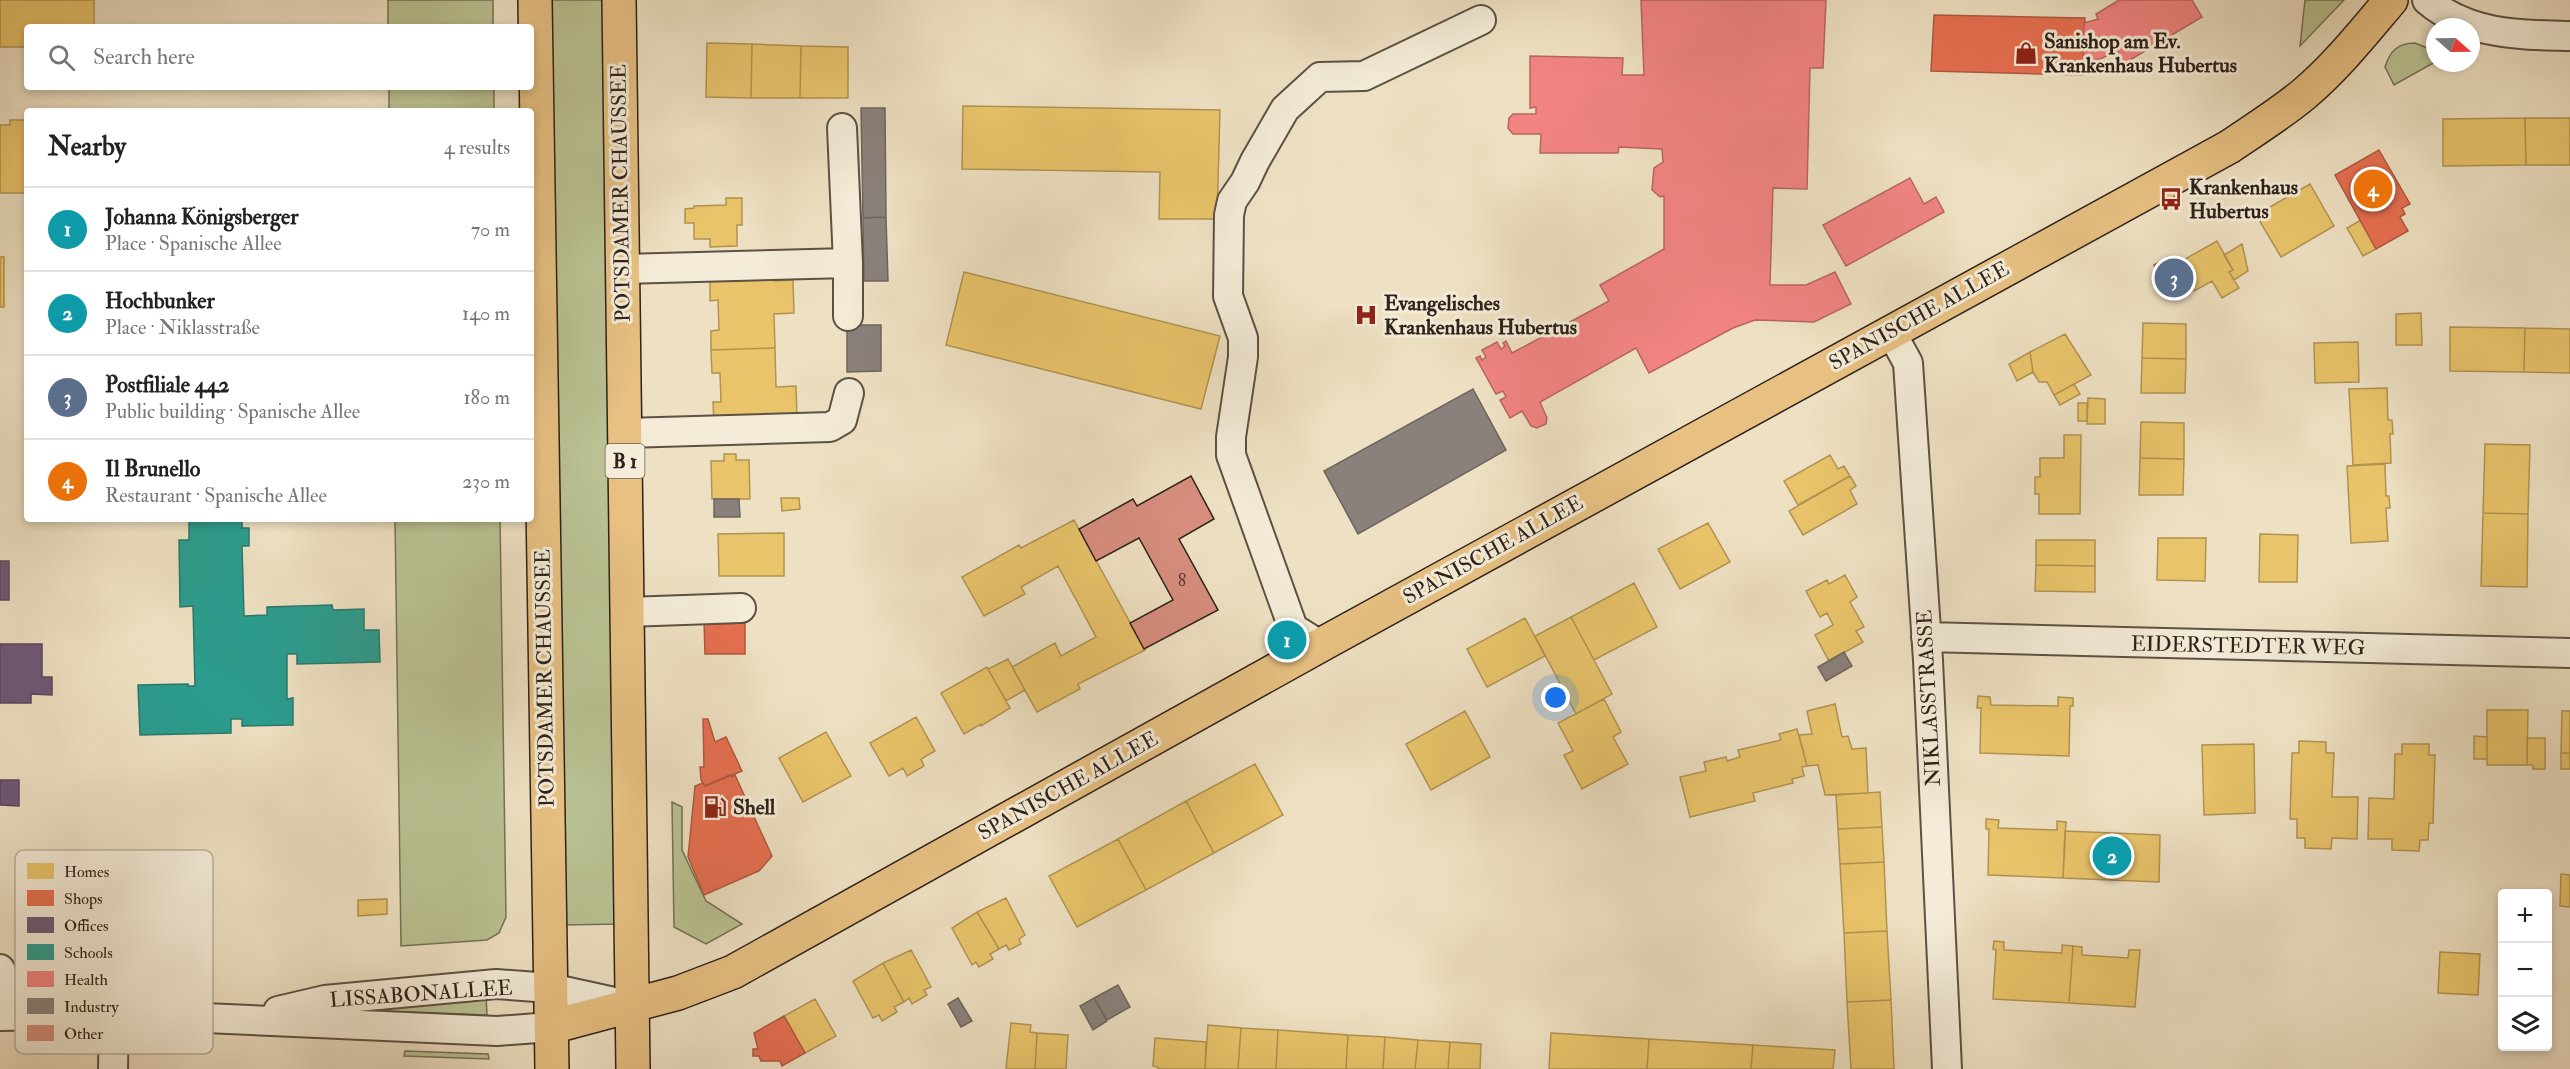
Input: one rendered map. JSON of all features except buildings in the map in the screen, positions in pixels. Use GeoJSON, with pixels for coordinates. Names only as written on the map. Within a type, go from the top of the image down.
{"type":"FeatureCollection","features":[{"type":"Feature","properties":{"kind":"main road","name":"POTSDAMER CHAUSSEE"},"geometry":{"type":"LineString","coordinates":[[535,0],[552,1069]]}},
{"type":"Feature","properties":{"kind":"main road","name":"POTSDAMER CHAUSSEE"},"geometry":{"type":"LineString","coordinates":[[619,0],[633,1069]]}},
{"type":"Feature","properties":{"kind":"main road","name":"SPANISCHE ALLEE"},"geometry":{"type":"LineString","coordinates":[[551,1027],[678,993],[733,972],[1320,645],[2229,147],[2269,121],[2305,93],[2341,58],[2391,0]]}},
{"type":"Feature","properties":{"kind":"street"},"geometry":{"type":"LineString","coordinates":[[2427,0],[2437,9],[2469,26],[2509,34],[2570,36]]}},
{"type":"Feature","properties":{"kind":"street"},"geometry":{"type":"LineString","coordinates":[[1320,645],[1293,628],[1231,455],[1243,357],[1243,338],[1228,296],[1231,208],[1285,109],[1320,77],[1364,76],[1481,20]]}},
{"type":"Feature","properties":{"kind":"street"},"geometry":{"type":"LineString","coordinates":[[842,128],[848,316]]}},
{"type":"Feature","properties":{"kind":"street"},"geometry":{"type":"LineString","coordinates":[[622,270],[848,263]]}},
{"type":"Feature","properties":{"kind":"street","name":"NIKLASSTRASSE"},"geometry":{"type":"LineString","coordinates":[[1891,332],[1908,363],[1926,637],[1947,1069]]}},
{"type":"Feature","properties":{"kind":"street"},"geometry":{"type":"LineString","coordinates":[[625,433],[830,427],[842,420],[849,393]]}},
{"type":"Feature","properties":{"kind":"street"},"geometry":{"type":"LineString","coordinates":[[627,612],[741,608]]}},
{"type":"Feature","properties":{"kind":"street","name":"EIDERSTEDTER WEG"},"geometry":{"type":"LineString","coordinates":[[1926,637],[2570,653]]}},
{"type":"Feature","properties":{"kind":"street"},"geometry":{"type":"LineString","coordinates":[[0,969],[3,975],[5,1016]]}},
{"type":"Feature","properties":{"kind":"street","name":"LISSABONALLEE"},"geometry":{"type":"LineString","coordinates":[[245,1019],[325,1000],[496,984],[550,988],[632,1006]]}},
{"type":"Feature","properties":{"kind":"street","name":"LISSABONALLEE"},"geometry":{"type":"LineString","coordinates":[[213,1018],[497,1031],[551,1027]]}},
{"type":"Feature","properties":{"kind":"street"},"geometry":{"type":"LineString","coordinates":[[113,1054],[113,1069]]}},
{"type":"Feature","properties":{"kind":"green space"},"geometry":{"type":"Polygon","coordinates":[[[388,0],[493,0],[493,24],[388,24],[388,0]]]}},
{"type":"Feature","properties":{"kind":"green space"},"geometry":{"type":"Polygon","coordinates":[[[549,0],[607,0],[620,924],[562,925],[549,0]]]}},
{"type":"Feature","properties":{"kind":"green space"},"geometry":{"type":"Polygon","coordinates":[[[2305,0],[2344,0],[2300,46],[2305,0]]]}},
{"type":"Feature","properties":{"kind":"green space"},"geometry":{"type":"Polygon","coordinates":[[[2409,43],[2426,47],[2426,67],[2394,85],[2385,67],[2389,56],[2399,46],[2409,43]]]}},
{"type":"Feature","properties":{"kind":"green space"},"geometry":{"type":"Polygon","coordinates":[[[389,90],[494,90],[494,108],[389,108],[389,90]]]}},
{"type":"Feature","properties":{"kind":"green space"},"geometry":{"type":"Polygon","coordinates":[[[395,522],[500,522],[506,917],[499,933],[487,940],[401,946],[395,522]]]}},
{"type":"Feature","properties":{"kind":"green space"},"geometry":{"type":"Polygon","coordinates":[[[672,802],[682,807],[682,850],[706,901],[742,924],[706,944],[674,927],[672,802]]]}},
{"type":"Feature","properties":{"kind":"green space"},"geometry":{"type":"Polygon","coordinates":[[[486,994],[487,1015],[348,1010],[486,994]]]}},
{"type":"Feature","properties":{"kind":"green space"},"geometry":{"type":"Polygon","coordinates":[[[405,1051],[488,1054],[489,1059],[404,1056],[405,1051]]]}},
{"type":"Feature","properties":{"kind":"place","name":"Sanishop am Ev. Krankenhaus Hubertus"},"geometry":{"type":"Point","coordinates":[2026,53]}},
{"type":"Feature","properties":{"kind":"place","name":"Il Brunello"},"geometry":{"type":"Point","coordinates":[2373,189]}},
{"type":"Feature","properties":{"kind":"place","name":"Krankenhaus Hubertus"},"geometry":{"type":"Point","coordinates":[2171,199]}},
{"type":"Feature","properties":{"kind":"place","name":"Postfiliale 442"},"geometry":{"type":"Point","coordinates":[2174,278]}},
{"type":"Feature","properties":{"kind":"place","name":"Evangelisches Krankenhaus Hubertus"},"geometry":{"type":"Point","coordinates":[1366,315]}},
{"type":"Feature","properties":{"kind":"place","name":"Johanna Königsberger"},"geometry":{"type":"Point","coordinates":[1287,640]}},
{"type":"Feature","properties":{"kind":"place","name":"Shell"},"geometry":{"type":"Point","coordinates":[715,807]}},
{"type":"Feature","properties":{"kind":"place","name":"Hochbunker"},"geometry":{"type":"Point","coordinates":[2112,856]}}]}
